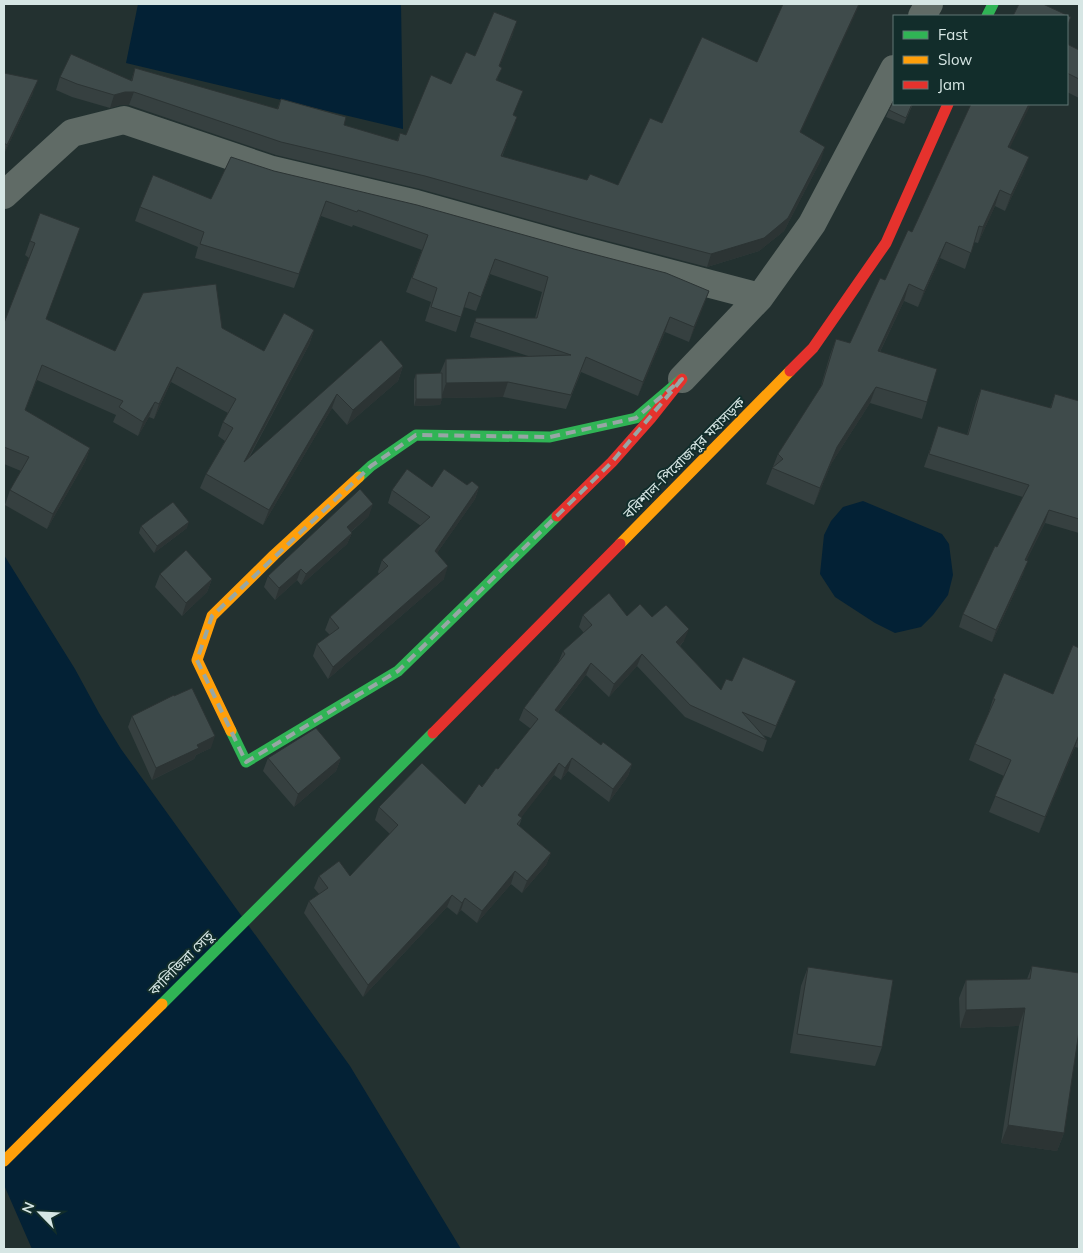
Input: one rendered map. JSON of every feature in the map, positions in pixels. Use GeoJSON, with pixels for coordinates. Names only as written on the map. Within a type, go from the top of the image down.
{"type":"FeatureCollection","features":[{"type":"Feature","properties":{"kind":"main road","name":"বরিশাল-পিরোজপুর মহাসড়ক"},"geometry":{"type":"LineString","coordinates":[[379,787],[813,348],[886,243],[948,105]]}},
{"type":"Feature","properties":{"kind":"main road"},"geometry":{"type":"LineString","coordinates":[[682,379],[612,462],[398,671],[246,762],[197,660],[212,616],[274,555],[372,466],[416,435],[550,437],[636,418],[682,379]]}},
{"type":"Feature","properties":{"kind":"main road","name":"কালিজিরা সেতু"},"geometry":{"type":"LineString","coordinates":[[4,1161],[379,787]]}},
{"type":"Feature","properties":{"kind":"street"},"geometry":{"type":"LineString","coordinates":[[923,15],[929,4]]}},
{"type":"Feature","properties":{"kind":"street"},"geometry":{"type":"LineString","coordinates":[[682,379],[760,297],[812,224],[893,71]]}},
{"type":"Feature","properties":{"kind":"street"},"geometry":{"type":"LineString","coordinates":[[4,195],[72,132],[124,120],[272,170],[416,204],[573,248],[760,297]]}},
{"type":"Feature","properties":{"kind":"highlighted area"},"geometry":{"type":"Polygon","coordinates":[[[682,379],[612,462],[398,671],[246,762],[197,660],[212,616],[371,466],[416,435],[550,437],[636,418],[682,379]]]}},
{"type":"Feature","properties":{"kind":"water"},"geometry":{"type":"Polygon","coordinates":[[[138,4],[401,4],[403,129],[126,63],[138,4]]]}},
{"type":"Feature","properties":{"kind":"water"},"geometry":{"type":"Polygon","coordinates":[[[863,501],[942,534],[949,544],[953,575],[948,595],[921,627],[895,633],[875,623],[835,597],[820,574],[824,535],[831,521],[843,507],[863,501]]]}},
{"type":"Feature","properties":{"kind":"water"},"geometry":{"type":"Polygon","coordinates":[[[4,555],[75,669],[121,749],[350,1066],[461,1249],[32,1249],[4,1185],[4,555]]]}},
{"type":"Feature","properties":{"kind":"building"},"geometry":{"type":"Polygon","coordinates":[[[783,4],[859,4],[800,132],[825,147],[788,218],[764,238],[711,254],[425,176],[281,142],[134,92],[114,95],[60,77],[71,54],[132,81],[135,68],[278,109],[281,99],[346,117],[344,125],[398,141],[400,133],[406,135],[431,75],[451,84],[466,52],[475,56],[494,12],[517,21],[499,66],[502,68],[496,80],[523,91],[513,115],[517,117],[501,156],[587,180],[590,174],[618,185],[650,118],[662,123],[702,37],[757,62],[783,4]]]}},
{"type":"Feature","properties":{"kind":"building"},"geometry":{"type":"Polygon","coordinates":[[[1019,4],[1043,4],[1067,15],[1014,15],[1019,4]]]}},
{"type":"Feature","properties":{"kind":"building"},"geometry":{"type":"Polygon","coordinates":[[[1068,44],[1079,50],[1079,79],[1068,74],[1068,44]]]}},
{"type":"Feature","properties":{"kind":"building"},"geometry":{"type":"Polygon","coordinates":[[[4,73],[38,80],[7,145],[4,143],[4,73]]]}},
{"type":"Feature","properties":{"kind":"building"},"geometry":{"type":"Polygon","coordinates":[[[893,102],[893,105],[912,105],[906,118],[889,110],[893,102]]]}},
{"type":"Feature","properties":{"kind":"building"},"geometry":{"type":"Polygon","coordinates":[[[971,105],[1029,105],[1008,147],[1029,157],[1011,195],[1000,190],[983,227],[979,226],[971,253],[946,242],[924,291],[909,284],[878,351],[937,369],[927,402],[876,387],[837,447],[820,488],[772,468],[783,459],[778,454],[822,385],[836,339],[850,343],[880,278],[885,280],[908,230],[912,232],[971,105]]]}},
{"type":"Feature","properties":{"kind":"building"},"geometry":{"type":"Polygon","coordinates":[[[231,157],[274,171],[417,205],[666,273],[709,291],[694,327],[670,317],[643,382],[586,357],[571,395],[508,382],[446,383],[446,359],[571,355],[475,322],[476,318],[537,318],[548,277],[495,259],[481,297],[469,292],[461,317],[431,307],[437,288],[412,278],[428,235],[358,210],[357,212],[326,201],[299,274],[200,244],[204,232],[140,207],[153,175],[211,199],[231,157]]]}},
{"type":"Feature","properties":{"kind":"building"},"geometry":{"type":"Polygon","coordinates":[[[40,213],[80,228],[46,319],[115,351],[143,293],[216,284],[222,328],[264,351],[284,313],[314,330],[244,462],[381,340],[403,366],[353,410],[337,394],[269,510],[206,474],[233,428],[223,422],[236,399],[177,367],[159,404],[155,402],[143,422],[119,407],[123,401],[42,365],[25,410],[90,448],[53,514],[10,490],[29,457],[4,447],[4,323],[35,243],[30,241],[40,213]]]}},
{"type":"Feature","properties":{"kind":"building"},"geometry":{"type":"Polygon","coordinates":[[[442,373],[442,399],[416,399],[416,374],[442,373]]]}},
{"type":"Feature","properties":{"kind":"building"},"geometry":{"type":"Polygon","coordinates":[[[981,389],[1051,408],[1055,394],[1079,401],[1079,519],[1049,510],[1025,560],[1028,561],[996,630],[963,614],[995,546],[997,547],[1029,485],[929,454],[938,426],[968,435],[981,389]]]}},
{"type":"Feature","properties":{"kind":"building"},"geometry":{"type":"Polygon","coordinates":[[[407,469],[432,487],[444,469],[467,485],[472,481],[479,487],[435,551],[448,566],[333,667],[317,644],[339,628],[330,617],[388,566],[382,560],[430,517],[392,490],[407,469]]]}},
{"type":"Feature","properties":{"kind":"building"},"geometry":{"type":"Polygon","coordinates":[[[360,489],[373,504],[347,527],[352,533],[306,574],[301,569],[279,588],[268,576],[360,489]]]}},
{"type":"Feature","properties":{"kind":"building"},"geometry":{"type":"Polygon","coordinates":[[[173,502],[189,522],[157,546],[141,526],[173,502]]]}},
{"type":"Feature","properties":{"kind":"building"},"geometry":{"type":"Polygon","coordinates":[[[186,550],[212,579],[186,603],[160,574],[186,550]]]}},
{"type":"Feature","properties":{"kind":"building"},"geometry":{"type":"Polygon","coordinates":[[[609,593],[627,616],[640,604],[652,617],[666,605],[689,629],[676,642],[721,690],[726,679],[732,681],[743,657],[796,681],[776,726],[742,712],[767,740],[690,705],[642,654],[614,684],[591,663],[555,710],[601,745],[603,742],[632,764],[613,789],[572,758],[565,768],[559,763],[518,815],[522,818],[517,824],[551,853],[527,881],[515,871],[482,911],[465,898],[462,903],[452,895],[368,985],[309,901],[328,888],[319,876],[339,861],[350,876],[398,825],[379,807],[422,763],[465,804],[479,784],[482,787],[538,719],[524,708],[565,654],[563,651],[592,625],[583,615],[609,593]]]}},
{"type":"Feature","properties":{"kind":"building"},"geometry":{"type":"Polygon","coordinates":[[[1073,645],[1079,648],[1079,735],[1045,817],[995,796],[1011,760],[975,744],[1004,673],[1053,694],[1073,645]]]}},
{"type":"Feature","properties":{"kind":"building"},"geometry":{"type":"Polygon","coordinates":[[[192,688],[215,736],[197,745],[199,748],[156,768],[132,716],[192,688]]]}},
{"type":"Feature","properties":{"kind":"building"},"geometry":{"type":"Polygon","coordinates":[[[316,728],[341,758],[298,794],[268,758],[316,728]]]}},
{"type":"Feature","properties":{"kind":"building"},"geometry":{"type":"Polygon","coordinates":[[[1032,966],[1079,973],[1079,1031],[1064,1133],[1008,1125],[1025,1008],[966,1010],[966,980],[1030,979],[1032,966]]]}},
{"type":"Feature","properties":{"kind":"building"},"geometry":{"type":"Polygon","coordinates":[[[808,967],[893,980],[882,1047],[797,1034],[808,967]]]}},
{"type":"Feature","properties":{"kind":"traffic: fast"},"geometry":{"type":"LineString","coordinates":[[988,15],[993,4]]}},
{"type":"Feature","properties":{"kind":"traffic: fast"},"geometry":{"type":"LineString","coordinates":[[359,477],[371,466],[416,435],[550,437],[636,418],[682,379]]}},
{"type":"Feature","properties":{"kind":"traffic: fast"},"geometry":{"type":"LineString","coordinates":[[231,731],[246,762],[398,671],[557,516]]}},
{"type":"Feature","properties":{"kind":"traffic: fast"},"geometry":{"type":"LineString","coordinates":[[162,1004],[433,733]]}},
{"type":"Feature","properties":{"kind":"traffic: slow"},"geometry":{"type":"LineString","coordinates":[[620,544],[790,371]]}},
{"type":"Feature","properties":{"kind":"traffic: slow"},"geometry":{"type":"LineString","coordinates":[[231,731],[197,660],[212,616],[274,555],[359,477]]}},
{"type":"Feature","properties":{"kind":"traffic: slow"},"geometry":{"type":"LineString","coordinates":[[4,1161],[162,1004]]}},
{"type":"Feature","properties":{"kind":"traffic: jam"},"geometry":{"type":"LineString","coordinates":[[790,371],[813,348],[886,243],[948,105]]}},
{"type":"Feature","properties":{"kind":"traffic: jam"},"geometry":{"type":"LineString","coordinates":[[557,516],[612,462],[682,379]]}},
{"type":"Feature","properties":{"kind":"traffic: jam"},"geometry":{"type":"LineString","coordinates":[[433,733],[620,544]]}}]}
